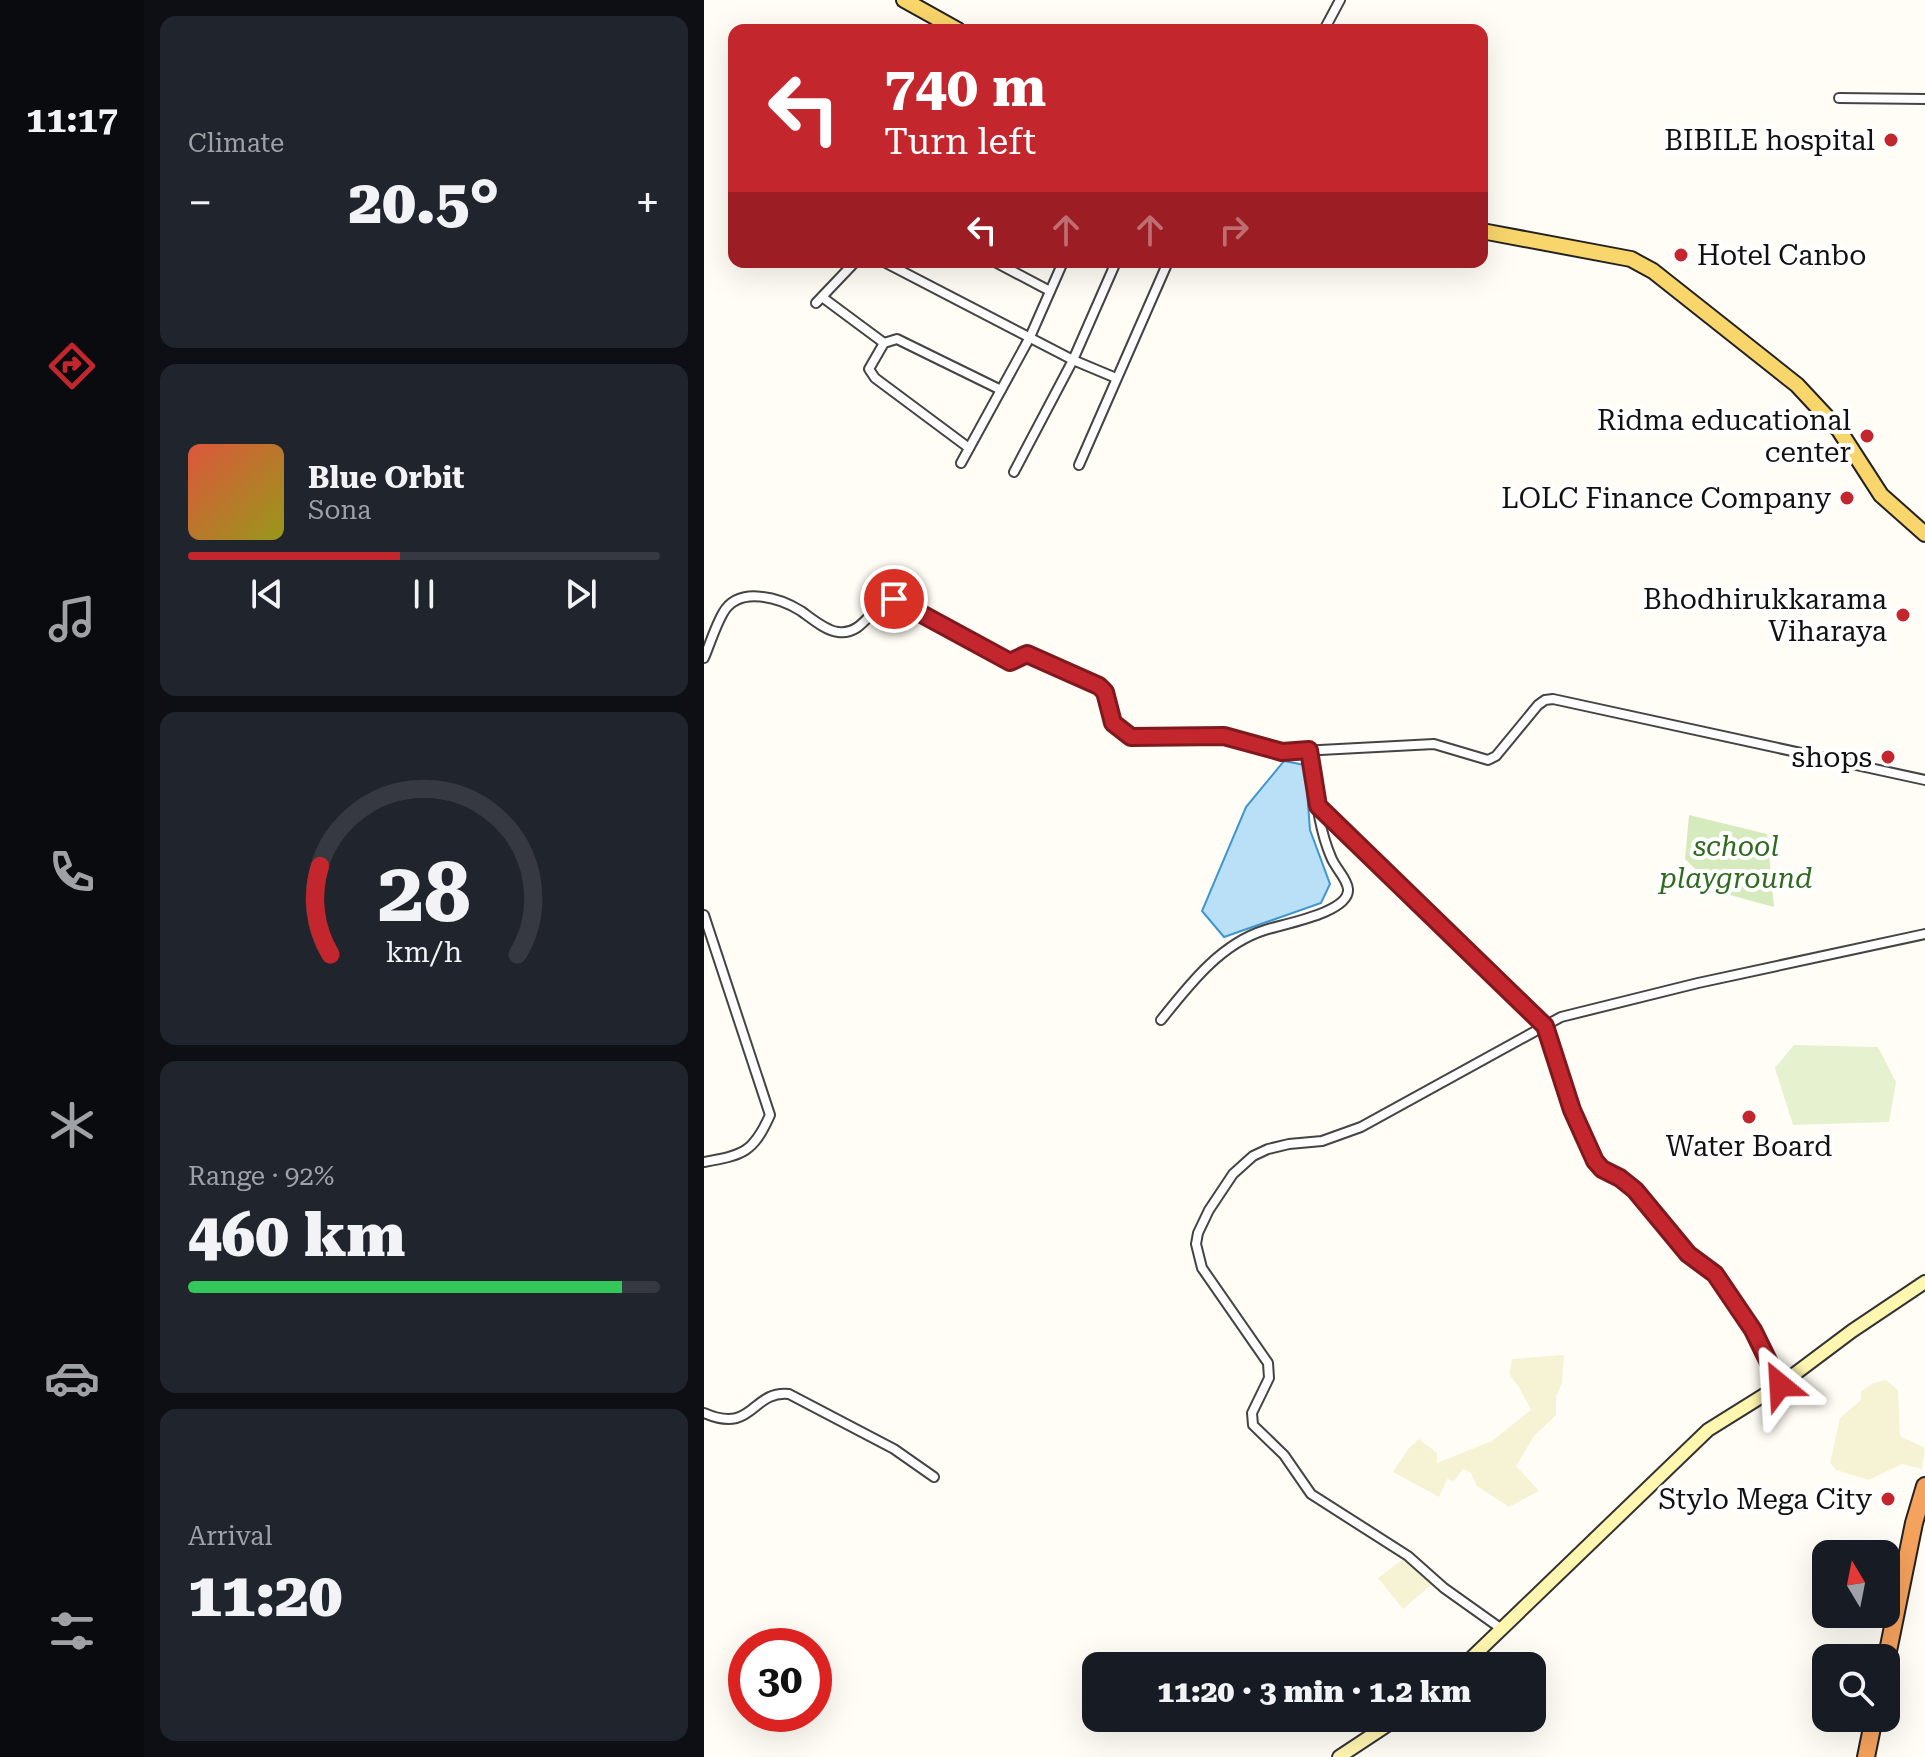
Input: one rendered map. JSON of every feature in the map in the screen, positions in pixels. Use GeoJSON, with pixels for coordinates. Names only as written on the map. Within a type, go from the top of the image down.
{"type":"FeatureCollection","features":[{"type":"Feature","properties":{"kind":"highway"},"geometry":{"type":"LineString","coordinates":[[1889,1644],[1914,1523],[1925,1486]]}},
{"type":"Feature","properties":{"kind":"highway"},"geometry":{"type":"LineString","coordinates":[[1866,1757],[1871,1732]]}},
{"type":"Feature","properties":{"kind":"main road"},"geometry":{"type":"LineString","coordinates":[[904,0],[947,24]]}},
{"type":"Feature","properties":{"kind":"main road"},"geometry":{"type":"LineString","coordinates":[[1488,232],[1631,259],[1653,271],[1797,385],[1839,430],[1881,495],[1925,534]]}},
{"type":"Feature","properties":{"kind":"street"},"geometry":{"type":"LineString","coordinates":[[1327,24],[1340,0]]}},
{"type":"Feature","properties":{"kind":"street"},"geometry":{"type":"LineString","coordinates":[[1839,98],[1925,99]]}},
{"type":"Feature","properties":{"kind":"street"},"geometry":{"type":"LineString","coordinates":[[849,268],[819,300],[884,343]]}},
{"type":"Feature","properties":{"kind":"street"},"geometry":{"type":"LineString","coordinates":[[894,268],[1073,360],[1116,378]]}},
{"type":"Feature","properties":{"kind":"street"},"geometry":{"type":"LineString","coordinates":[[1006,268],[1050,291]]}},
{"type":"Feature","properties":{"kind":"street"},"geometry":{"type":"LineString","coordinates":[[961,463],[1030,337],[1060,268]]}},
{"type":"Feature","properties":{"kind":"street"},"geometry":{"type":"LineString","coordinates":[[1014,472],[1073,360],[1113,268]]}},
{"type":"Feature","properties":{"kind":"street"},"geometry":{"type":"LineString","coordinates":[[1079,465],[1165,268]]}},
{"type":"Feature","properties":{"kind":"street"},"geometry":{"type":"LineString","coordinates":[[969,448],[875,378],[869,369],[884,343],[897,339],[1001,390]]}},
{"type":"Feature","properties":{"kind":"street"},"geometry":{"type":"LineString","coordinates":[[704,658],[725,610],[739,601],[757,596],[784,601],[836,633],[850,632],[887,600],[894,599],[1010,662],[1027,654],[1099,686],[1105,692],[1113,723],[1131,737],[1224,736],[1282,752],[1434,744],[1488,760],[1496,756],[1538,705],[1553,699],[1925,780]]}},
{"type":"Feature","properties":{"kind":"street"},"geometry":{"type":"LineString","coordinates":[[1161,1020],[1191,982],[1235,943],[1262,930],[1318,916],[1344,902],[1348,887],[1331,858],[1309,750]]}},
{"type":"Feature","properties":{"kind":"street"},"geometry":{"type":"LineString","coordinates":[[1318,806],[1544,1025],[1572,1110],[1595,1161],[1635,1190],[1688,1254],[1715,1274],[1753,1330],[1780,1385]]}},
{"type":"Feature","properties":{"kind":"street"},"geometry":{"type":"LineString","coordinates":[[704,915],[770,1115],[761,1134],[739,1156],[704,1162]]}},
{"type":"Feature","properties":{"kind":"street"},"geometry":{"type":"LineString","coordinates":[[1503,1630],[1444,1588],[1408,1556],[1311,1494],[1284,1455],[1253,1425],[1252,1413],[1269,1378],[1268,1363],[1202,1268],[1196,1244],[1209,1210],[1233,1174],[1253,1156],[1278,1146],[1322,1141],[1361,1127],[1561,1017],[1698,983],[1925,934]]}},
{"type":"Feature","properties":{"kind":"street"},"geometry":{"type":"LineString","coordinates":[[1479,1652],[1708,1430],[1780,1385],[1925,1282]]}},
{"type":"Feature","properties":{"kind":"street"},"geometry":{"type":"LineString","coordinates":[[704,1413],[734,1421],[773,1395],[789,1394],[894,1449],[934,1477]]}},
{"type":"Feature","properties":{"kind":"street"},"geometry":{"type":"LineString","coordinates":[[1339,1757],[1377,1732]]}},
{"type":"Feature","properties":{"kind":"shaded area"},"geometry":{"type":"Polygon","coordinates":[[[1564,1355],[1562,1383],[1556,1396],[1556,1415],[1534,1436],[1516,1466],[1539,1491],[1509,1507],[1477,1486],[1471,1473],[1463,1469],[1454,1481],[1447,1479],[1439,1497],[1393,1472],[1419,1439],[1437,1453],[1437,1463],[1492,1441],[1531,1410],[1509,1374],[1512,1359],[1564,1355]]]}},
{"type":"Feature","properties":{"kind":"shaded area"},"geometry":{"type":"Polygon","coordinates":[[[1886,1380],[1898,1390],[1900,1436],[1925,1448],[1922,1469],[1902,1464],[1869,1480],[1836,1470],[1830,1463],[1840,1418],[1861,1400],[1861,1391],[1886,1380]]]}},
{"type":"Feature","properties":{"kind":"shaded area"},"geometry":{"type":"Polygon","coordinates":[[[1403,1559],[1432,1584],[1403,1609],[1378,1578],[1403,1559]]]}},
{"type":"Feature","properties":{"kind":"green space","name":"school playground"},"geometry":{"type":"Polygon","coordinates":[[[1689,815],[1767,834],[1774,907],[1719,892],[1685,859],[1689,815]]]}},
{"type":"Feature","properties":{"kind":"green space"},"geometry":{"type":"Polygon","coordinates":[[[1794,1045],[1878,1047],[1896,1082],[1889,1122],[1793,1125],[1775,1068],[1794,1045]]]}},
{"type":"Feature","properties":{"kind":"water"},"geometry":{"type":"Polygon","coordinates":[[[1284,761],[1305,765],[1310,830],[1330,884],[1321,903],[1224,937],[1202,911],[1246,807],[1284,761]]]}},
{"type":"Feature","properties":{"kind":"place","name":"BIBILE hospital"},"geometry":{"type":"Point","coordinates":[1891,140]}},
{"type":"Feature","properties":{"kind":"place","name":"Hotel Canbo"},"geometry":{"type":"Point","coordinates":[1681,255]}},
{"type":"Feature","properties":{"kind":"place","name":"Ridma educational center"},"geometry":{"type":"Point","coordinates":[1867,436]}},
{"type":"Feature","properties":{"kind":"place","name":"LOLC Finance Company"},"geometry":{"type":"Point","coordinates":[1847,498]}},
{"type":"Feature","properties":{"kind":"place","name":"Bhodhirukkarama Viharaya"},"geometry":{"type":"Point","coordinates":[1903,615]}},
{"type":"Feature","properties":{"kind":"place","name":"shops"},"geometry":{"type":"Point","coordinates":[1888,757]}},
{"type":"Feature","properties":{"kind":"place","name":"Water Board"},"geometry":{"type":"Point","coordinates":[1749,1117]}},
{"type":"Feature","properties":{"kind":"place","name":"Stylo Mega City"},"geometry":{"type":"Point","coordinates":[1888,1499]}},
{"type":"Feature","properties":{"kind":"route"},"geometry":{"type":"LineString","coordinates":[[894,599],[958,631],[1010,662],[1027,654],[1099,686],[1105,692],[1113,723],[1131,737],[1214,735],[1282,752],[1309,750],[1318,806],[1545,1026],[1572,1110],[1595,1161],[1635,1190],[1688,1254],[1715,1274],[1753,1330],[1780,1385]]}}]}
